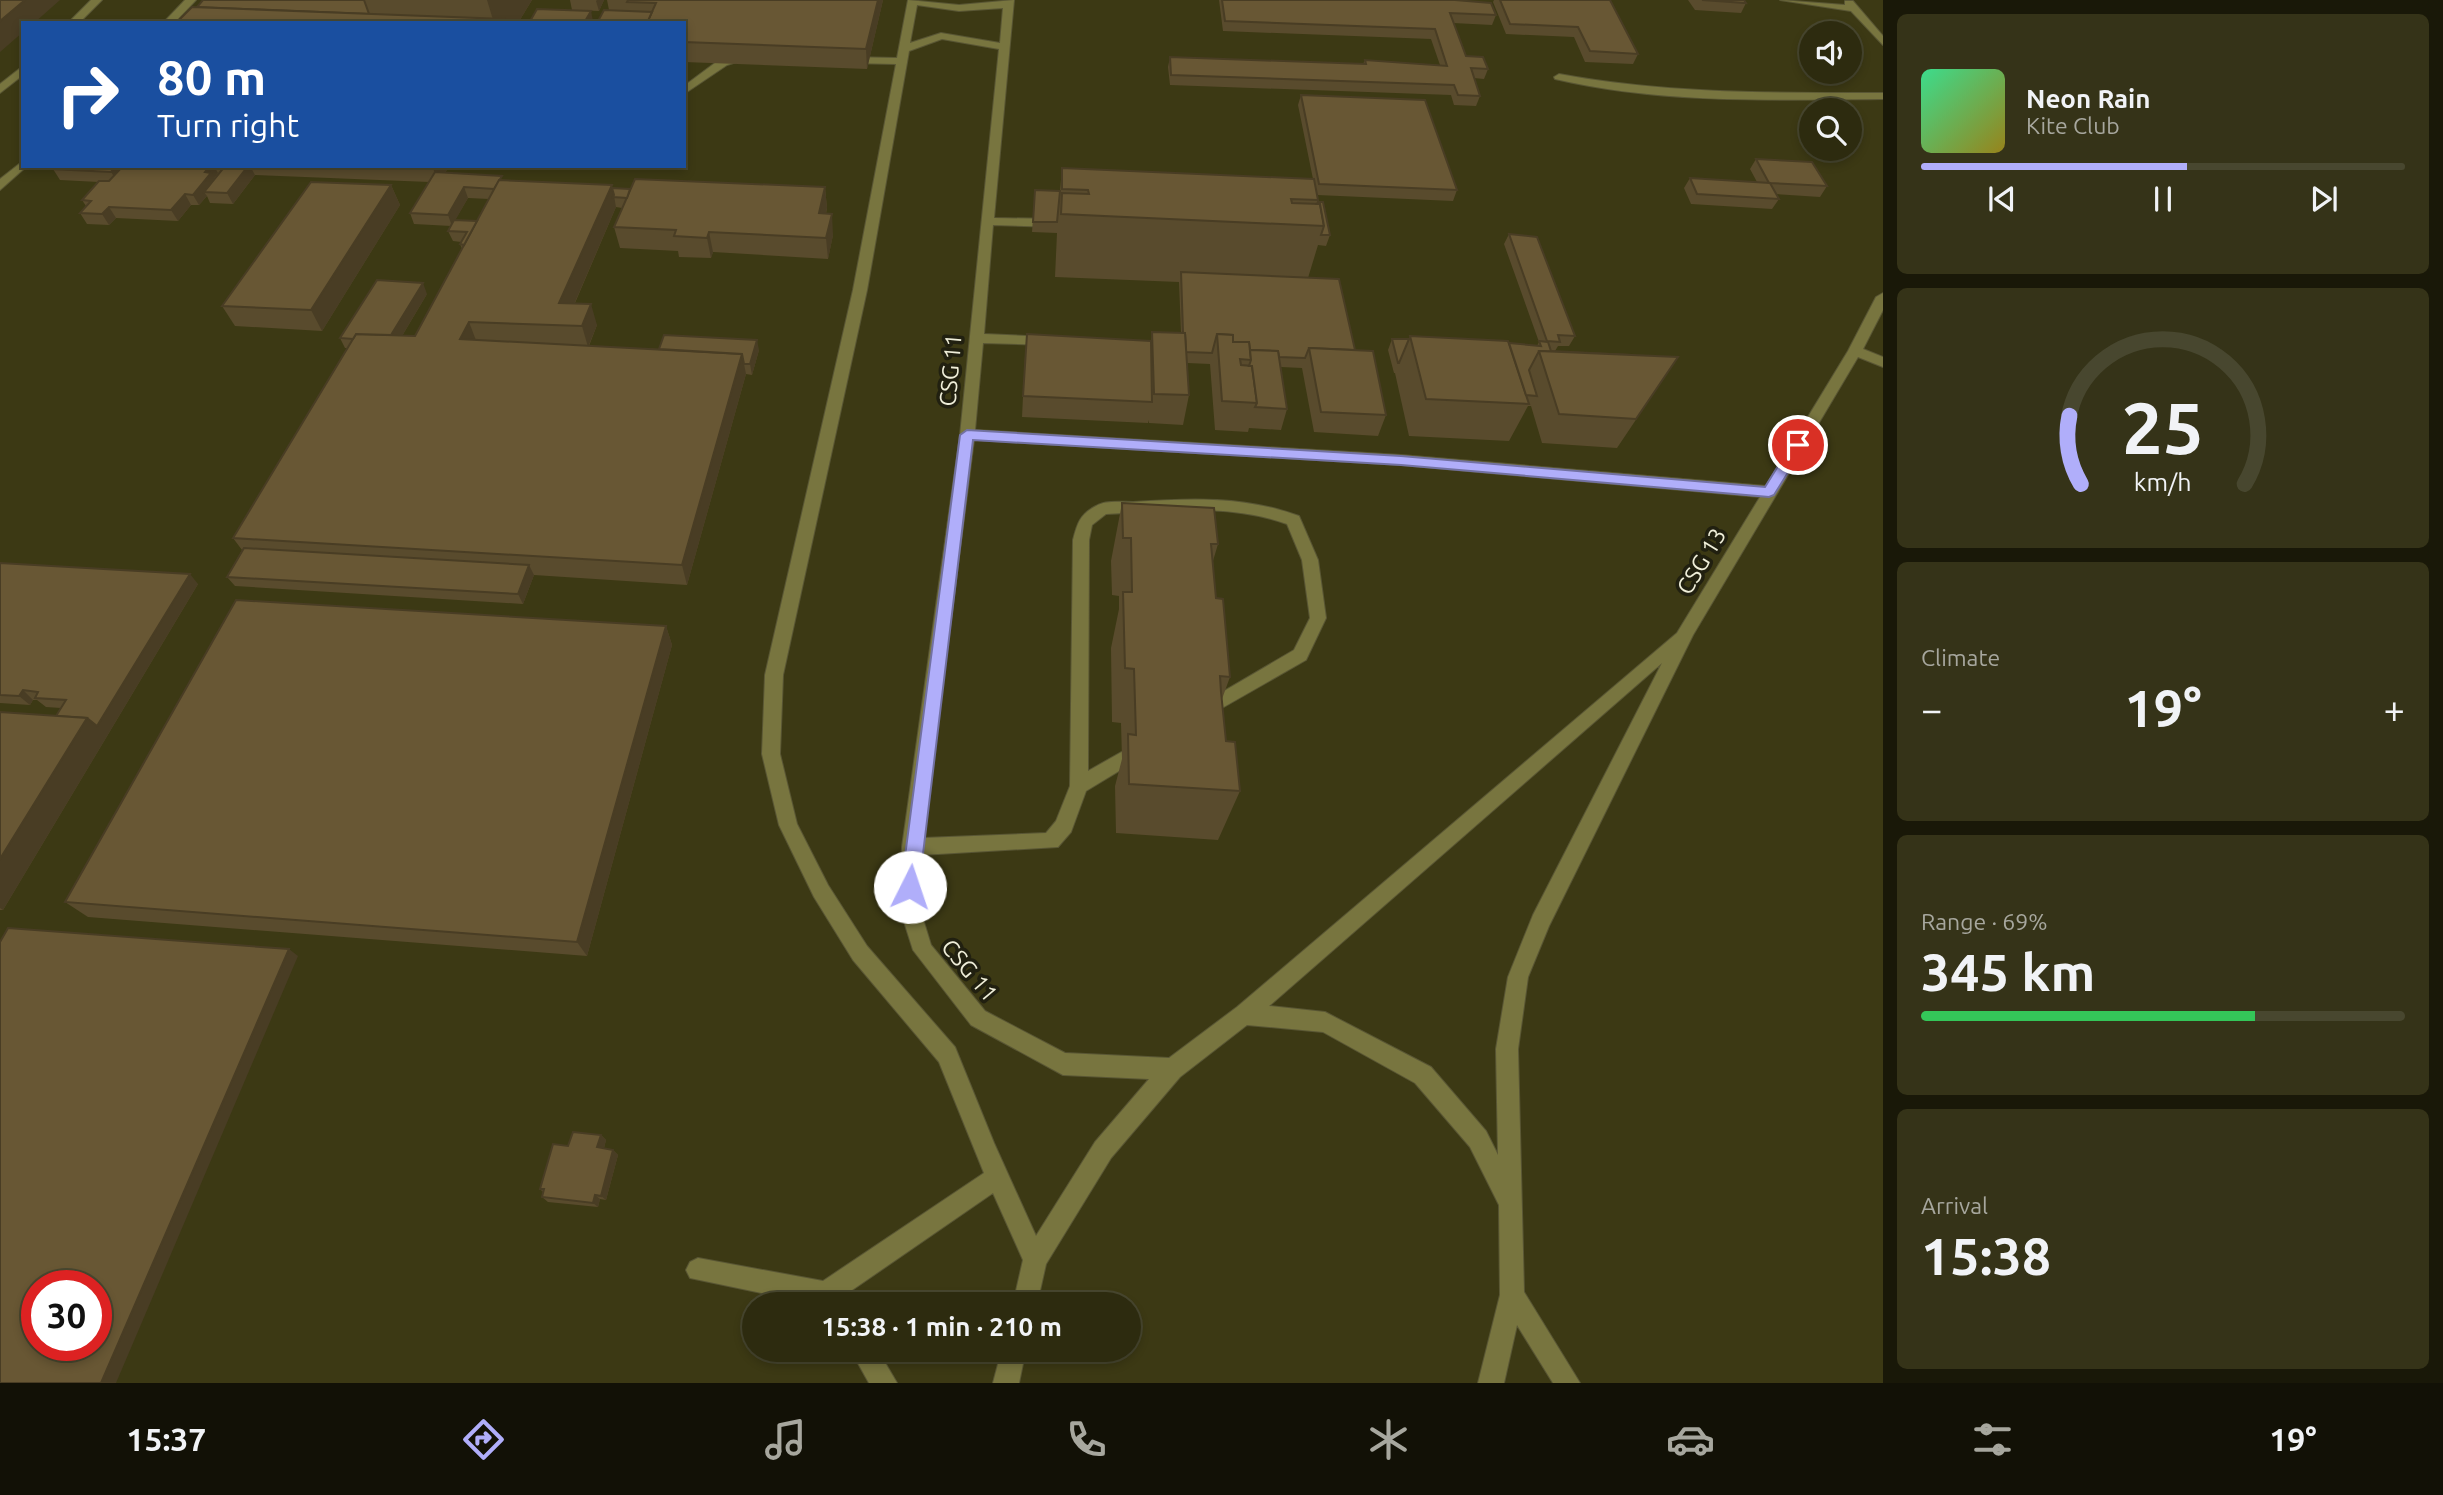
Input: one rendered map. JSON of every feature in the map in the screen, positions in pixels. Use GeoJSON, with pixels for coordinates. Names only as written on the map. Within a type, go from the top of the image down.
{"type":"FeatureCollection","features":[{"type":"Feature","properties":{"kind":"street"},"geometry":{"type":"LineString","coordinates":[[75,21],[97,0]]}},
{"type":"Feature","properties":{"kind":"street"},"geometry":{"type":"LineString","coordinates":[[170,21],[191,0]]}},
{"type":"Feature","properties":{"kind":"street"},"geometry":{"type":"LineString","coordinates":[[1009,3],[959,8],[913,0],[860,290],[774,675],[771,754],[788,825],[821,891],[860,953],[947,1055],[997,1177],[1035,1260]]}},
{"type":"Feature","properties":{"kind":"street"},"geometry":{"type":"LineString","coordinates":[[1786,0],[1855,9]]}},
{"type":"Feature","properties":{"kind":"street"},"geometry":{"type":"LineString","coordinates":[[1847,0],[1883,42]]}},
{"type":"Feature","properties":{"kind":"street","name":"CSG 11"},"geometry":{"type":"LineString","coordinates":[[1009,3],[967,435],[912,846],[908,906],[923,950],[978,1018],[1063,1064],[1172,1069]]}},
{"type":"Feature","properties":{"kind":"street"},"geometry":{"type":"LineString","coordinates":[[833,60],[905,55],[940,36],[1003,47]]}},
{"type":"Feature","properties":{"kind":"street"},"geometry":{"type":"LineString","coordinates":[[686,89],[715,65],[728,59],[752,58]]}},
{"type":"Feature","properties":{"kind":"street"},"geometry":{"type":"LineString","coordinates":[[0,90],[21,71]]}},
{"type":"Feature","properties":{"kind":"street"},"geometry":{"type":"LineString","coordinates":[[1559,77],[1609,89],[1707,96],[1883,96]]}},
{"type":"Feature","properties":{"kind":"street"},"geometry":{"type":"LineString","coordinates":[[0,186],[21,166]]}},
{"type":"Feature","properties":{"kind":"street"},"geometry":{"type":"LineString","coordinates":[[987,221],[1076,223]]}},
{"type":"Feature","properties":{"kind":"street","name":"CSG 13"},"geometry":{"type":"LineString","coordinates":[[1686,632],[1855,351],[1883,297]]}},
{"type":"Feature","properties":{"kind":"street"},"geometry":{"type":"LineString","coordinates":[[975,338],[1060,342]]}},
{"type":"Feature","properties":{"kind":"street"},"geometry":{"type":"LineString","coordinates":[[1855,351],[1883,362]]}},
{"type":"Feature","properties":{"kind":"street"},"geometry":{"type":"LineString","coordinates":[[967,435],[1401,460],[1769,492]]}},
{"type":"Feature","properties":{"kind":"street"},"geometry":{"type":"LineString","coordinates":[[912,846],[1051,841],[1064,826],[1079,786],[1081,540],[1085,522],[1102,509],[1233,505],[1271,510],[1293,520],[1310,561],[1318,618],[1300,654],[1183,724]]}},
{"type":"Feature","properties":{"kind":"street"},"geometry":{"type":"LineString","coordinates":[[1028,1292],[1035,1260],[1103,1150],[1172,1069],[1244,1014],[1686,632]]}},
{"type":"Feature","properties":{"kind":"street"},"geometry":{"type":"LineString","coordinates":[[1491,1383],[1512,1295],[1507,1049],[1518,977],[1540,922],[1686,632]]}},
{"type":"Feature","properties":{"kind":"street"},"geometry":{"type":"LineString","coordinates":[[1079,786],[1160,738]]}},
{"type":"Feature","properties":{"kind":"street"},"geometry":{"type":"LineString","coordinates":[[1244,1014],[1325,1022],[1423,1075],[1478,1139],[1512,1208]]}},
{"type":"Feature","properties":{"kind":"street"},"geometry":{"type":"LineString","coordinates":[[840,1292],[997,1177]]}},
{"type":"Feature","properties":{"kind":"street"},"geometry":{"type":"LineString","coordinates":[[698,1270],[798,1292]]}},
{"type":"Feature","properties":{"kind":"street"},"geometry":{"type":"LineString","coordinates":[[1512,1295],[1567,1383]]}},
{"type":"Feature","properties":{"kind":"street"},"geometry":{"type":"LineString","coordinates":[[870,1362],[884,1383]]}},
{"type":"Feature","properties":{"kind":"street"},"geometry":{"type":"LineString","coordinates":[[1006,1383],[1011,1362]]}},
{"type":"Feature","properties":{"kind":"building"},"geometry":{"type":"Polygon","coordinates":[[[0,0],[25,0],[0,21],[0,0]]]}},
{"type":"Feature","properties":{"kind":"building"},"geometry":{"type":"Polygon","coordinates":[[[203,0],[364,0],[369,14],[197,7],[203,0]]]}},
{"type":"Feature","properties":{"kind":"building"},"geometry":{"type":"Polygon","coordinates":[[[878,0],[866,49],[686,42],[686,21],[648,21],[656,3],[627,2],[878,0]]]}},
{"type":"Feature","properties":{"kind":"building"},"geometry":{"type":"Polygon","coordinates":[[[1222,0],[1455,0],[1491,3],[1496,15],[1450,13],[1466,56],[1483,57],[1488,69],[1471,68],[1480,96],[1458,95],[1454,85],[1171,75],[1170,57],[1366,64],[1365,60],[1447,66],[1435,29],[1225,21],[1222,0]]]}},
{"type":"Feature","properties":{"kind":"building"},"geometry":{"type":"Polygon","coordinates":[[[1500,0],[1610,0],[1638,54],[1590,51],[1578,27],[1510,24],[1500,0]]]}},
{"type":"Feature","properties":{"kind":"building"},"geometry":{"type":"Polygon","coordinates":[[[1702,0],[1744,0],[1746,3],[1702,0]]]}},
{"type":"Feature","properties":{"kind":"building"},"geometry":{"type":"Polygon","coordinates":[[[192,7],[504,19],[503,21],[178,21],[192,7]]]}},
{"type":"Feature","properties":{"kind":"building"},"geometry":{"type":"Polygon","coordinates":[[[537,9],[591,11],[585,21],[530,21],[537,9]]]}},
{"type":"Feature","properties":{"kind":"building"},"geometry":{"type":"Polygon","coordinates":[[[604,10],[652,12],[648,21],[598,21],[604,10]]]}},
{"type":"Feature","properties":{"kind":"building"},"geometry":{"type":"Polygon","coordinates":[[[1301,95],[1425,100],[1457,190],[1319,184],[1301,95]]]}},
{"type":"Feature","properties":{"kind":"building"},"geometry":{"type":"Polygon","coordinates":[[[1756,159],[1812,162],[1827,186],[1769,183],[1756,159]]]}},
{"type":"Feature","properties":{"kind":"building"},"geometry":{"type":"Polygon","coordinates":[[[54,168],[114,168],[111,172],[54,168]]]}},
{"type":"Feature","properties":{"kind":"building"},"geometry":{"type":"Polygon","coordinates":[[[121,168],[208,168],[205,172],[211,173],[193,195],[185,194],[171,210],[109,207],[102,214],[80,213],[91,201],[82,200],[99,181],[109,181],[121,168]]]}},
{"type":"Feature","properties":{"kind":"building"},"geometry":{"type":"Polygon","coordinates":[[[223,168],[246,168],[227,193],[204,192],[223,168]]]}},
{"type":"Feature","properties":{"kind":"building"},"geometry":{"type":"Polygon","coordinates":[[[1062,168],[1314,179],[1318,200],[1291,199],[1292,203],[1320,204],[1324,226],[1061,214],[1062,193],[1089,194],[1088,190],[1062,189],[1062,168]]]}},
{"type":"Feature","properties":{"kind":"building"},"geometry":{"type":"Polygon","coordinates":[[[435,172],[502,176],[494,189],[464,187],[448,215],[410,213],[435,172]]]}},
{"type":"Feature","properties":{"kind":"building"},"geometry":{"type":"Polygon","coordinates":[[[1690,178],[1770,183],[1779,199],[1697,194],[1690,178]]]}},
{"type":"Feature","properties":{"kind":"building"},"geometry":{"type":"Polygon","coordinates":[[[635,179],[825,187],[819,213],[832,214],[826,238],[709,232],[707,238],[674,236],[676,230],[614,227],[635,179]]]}},
{"type":"Feature","properties":{"kind":"building"},"geometry":{"type":"Polygon","coordinates":[[[499,180],[612,185],[559,303],[591,304],[582,326],[469,322],[460,339],[742,354],[682,565],[233,538],[356,334],[415,336],[499,180]]]}},
{"type":"Feature","properties":{"kind":"building"},"geometry":{"type":"Polygon","coordinates":[[[311,182],[391,185],[311,310],[222,306],[311,182]]]}},
{"type":"Feature","properties":{"kind":"building"},"geometry":{"type":"Polygon","coordinates":[[[612,188],[630,189],[627,198],[613,197],[612,188]]]}},
{"type":"Feature","properties":{"kind":"building"},"geometry":{"type":"Polygon","coordinates":[[[1035,190],[1060,191],[1057,222],[1033,222],[1035,190]]]}},
{"type":"Feature","properties":{"kind":"building"},"geometry":{"type":"Polygon","coordinates":[[[1318,202],[1323,202],[1330,235],[1321,235],[1324,226],[1318,202]]]}},
{"type":"Feature","properties":{"kind":"building"},"geometry":{"type":"Polygon","coordinates":[[[454,220],[477,221],[464,245],[460,244],[467,232],[448,231],[454,220]]]}},
{"type":"Feature","properties":{"kind":"building"},"geometry":{"type":"Polygon","coordinates":[[[1509,234],[1537,237],[1575,336],[1558,335],[1560,342],[1547,341],[1509,234]]]}},
{"type":"Feature","properties":{"kind":"building"},"geometry":{"type":"Polygon","coordinates":[[[1181,272],[1339,279],[1355,350],[1309,348],[1305,358],[1279,357],[1278,351],[1250,350],[1249,342],[1233,342],[1233,335],[1217,334],[1212,353],[1186,352],[1181,272]]]}},
{"type":"Feature","properties":{"kind":"building"},"geometry":{"type":"Polygon","coordinates":[[[377,280],[423,283],[391,335],[356,334],[353,339],[340,338],[377,280]]]}},
{"type":"Feature","properties":{"kind":"building"},"geometry":{"type":"Polygon","coordinates":[[[1152,332],[1185,333],[1189,395],[1154,394],[1152,332]]]}},
{"type":"Feature","properties":{"kind":"building"},"geometry":{"type":"Polygon","coordinates":[[[1027,334],[1151,341],[1152,402],[1023,396],[1027,334]]]}},
{"type":"Feature","properties":{"kind":"building"},"geometry":{"type":"Polygon","coordinates":[[[1217,334],[1233,335],[1233,342],[1249,342],[1251,360],[1240,359],[1241,365],[1252,366],[1257,403],[1222,401],[1217,334]]]}},
{"type":"Feature","properties":{"kind":"building"},"geometry":{"type":"Polygon","coordinates":[[[664,335],[757,340],[750,364],[744,364],[742,354],[659,349],[664,335]]]}},
{"type":"Feature","properties":{"kind":"building"},"geometry":{"type":"Polygon","coordinates":[[[1410,336],[1508,341],[1529,404],[1426,399],[1410,336]]]}},
{"type":"Feature","properties":{"kind":"building"},"geometry":{"type":"Polygon","coordinates":[[[1392,339],[1409,339],[1399,363],[1398,363],[1392,339]]]}},
{"type":"Feature","properties":{"kind":"building"},"geometry":{"type":"Polygon","coordinates":[[[1539,341],[1548,342],[1551,351],[1632,355],[1539,351],[1529,370],[1537,396],[1526,395],[1509,343],[1541,346],[1539,341]]]}},
{"type":"Feature","properties":{"kind":"building"},"geometry":{"type":"Polygon","coordinates":[[[1309,348],[1373,351],[1386,415],[1321,412],[1309,348]]]}},
{"type":"Feature","properties":{"kind":"building"},"geometry":{"type":"Polygon","coordinates":[[[1250,350],[1278,351],[1287,409],[1255,407],[1257,403],[1252,366],[1249,366],[1250,350]]]}},
{"type":"Feature","properties":{"kind":"building"},"geometry":{"type":"Polygon","coordinates":[[[1539,351],[1678,357],[1636,419],[1559,414],[1539,351]]]}},
{"type":"Feature","properties":{"kind":"building"},"geometry":{"type":"Polygon","coordinates":[[[1122,503],[1214,508],[1218,544],[1211,544],[1216,598],[1223,599],[1230,677],[1220,676],[1221,692],[1226,741],[1235,742],[1240,791],[1129,784],[1128,734],[1136,735],[1134,669],[1125,668],[1123,592],[1132,592],[1131,538],[1123,538],[1122,503]]]}},
{"type":"Feature","properties":{"kind":"building"},"geometry":{"type":"Polygon","coordinates":[[[244,548],[529,565],[518,594],[227,577],[244,548]]]}},
{"type":"Feature","properties":{"kind":"building"},"geometry":{"type":"Polygon","coordinates":[[[0,563],[190,574],[97,726],[87,718],[56,716],[66,700],[35,698],[38,692],[23,690],[19,696],[0,695],[0,563]]]}},
{"type":"Feature","properties":{"kind":"building"},"geometry":{"type":"Polygon","coordinates":[[[236,600],[666,626],[577,942],[65,902],[236,600]]]}},
{"type":"Feature","properties":{"kind":"building"},"geometry":{"type":"Polygon","coordinates":[[[0,712],[87,718],[0,859],[0,712]]]}},
{"type":"Feature","properties":{"kind":"building"},"geometry":{"type":"Polygon","coordinates":[[[8,928],[289,949],[112,1358],[112,1270],[21,1270],[21,1361],[111,1361],[101,1383],[0,1383],[0,942],[8,928]]]}},
{"type":"Feature","properties":{"kind":"building"},"geometry":{"type":"Polygon","coordinates":[[[573,1132],[601,1135],[597,1147],[613,1150],[601,1196],[595,1195],[593,1203],[542,1197],[544,1189],[540,1189],[553,1144],[568,1146],[573,1132]]]}},
{"type":"Feature","properties":{"kind":"route"},"geometry":{"type":"LineString","coordinates":[[910,887],[912,846],[967,435],[1401,460],[1769,492],[1798,445]]}}]}
